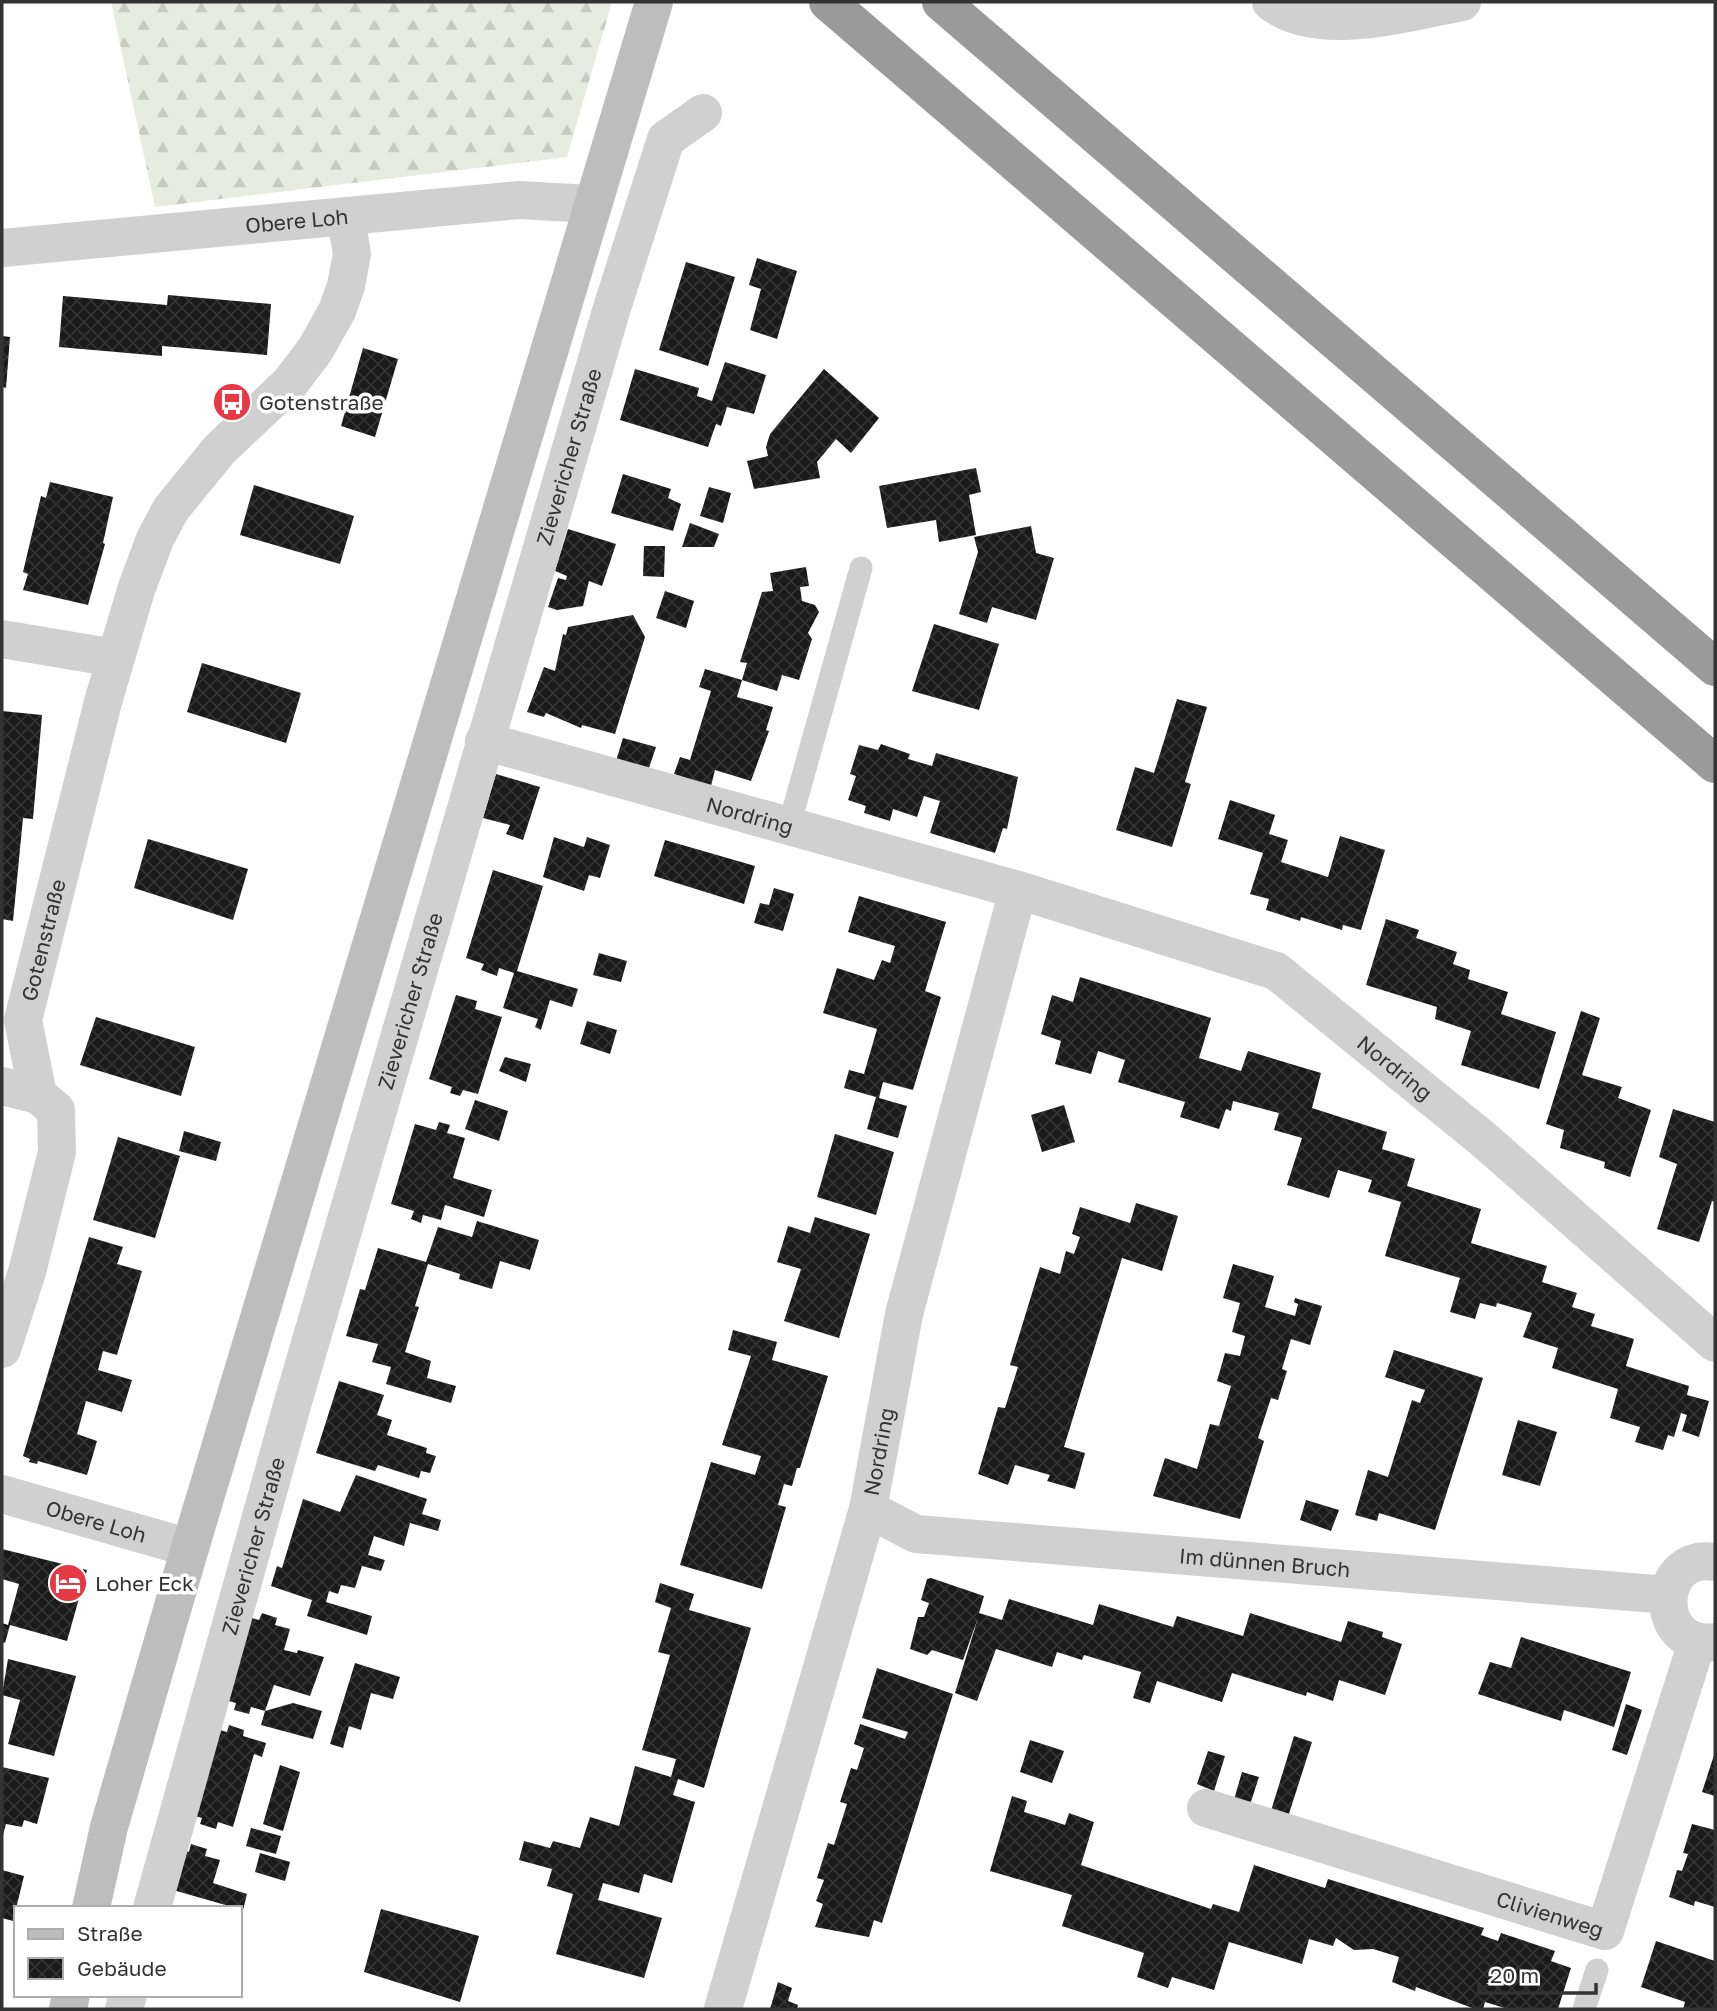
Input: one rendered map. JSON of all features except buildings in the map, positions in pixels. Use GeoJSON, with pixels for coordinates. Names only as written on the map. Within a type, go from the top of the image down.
{"type":"FeatureCollection","features":[{"type":"Feature","properties":{"kind":"highway"},"geometry":{"type":"LineString","coordinates":[[828,2],[1715,764]]}},
{"type":"Feature","properties":{"kind":"highway"},"geometry":{"type":"LineString","coordinates":[[941,2],[1715,667]]}},
{"type":"Feature","properties":{"kind":"street"},"geometry":{"type":"LineString","coordinates":[[91,1906],[109,1827],[190,1548],[591,204],[654,2]]}},
{"type":"Feature","properties":{"kind":"street"},"geometry":{"type":"LineString","coordinates":[[1271,2],[1311,18],[1358,22],[1462,2]]}},
{"type":"Feature","properties":{"kind":"street","name":"Zievericher Straße"},"geometry":{"type":"LineString","coordinates":[[153,1906],[293,1402],[607,324],[666,139],[703,113]]}},
{"type":"Feature","properties":{"kind":"street","name":"Obere Loh"},"geometry":{"type":"LineString","coordinates":[[2,248],[519,200],[591,204]]}},
{"type":"Feature","properties":{"kind":"street","name":"Gotenstraße"},"geometry":{"type":"LineString","coordinates":[[2,1349],[27,1272],[57,1152],[56,1110],[38,1095],[23,1020],[115,658],[155,539],[171,509],[220,449],[290,383],[315,350],[337,311],[346,286],[352,254],[346,218]]}},
{"type":"Feature","properties":{"kind":"street"},"geometry":{"type":"LineString","coordinates":[[2,639],[115,658]]}},
{"type":"Feature","properties":{"kind":"street","name":"Nordring"},"geometry":{"type":"LineString","coordinates":[[484,741],[1018,890],[1276,971],[1483,1139],[1715,1343]]}},
{"type":"Feature","properties":{"kind":"street","name":"Nordring"},"geometry":{"type":"LineString","coordinates":[[723,2009],[868,1509],[904,1314],[1018,890]]}},
{"type":"Feature","properties":{"kind":"street"},"geometry":{"type":"LineString","coordinates":[[2,1086],[38,1095]]}},
{"type":"Feature","properties":{"kind":"street","name":"Obere Loh"},"geometry":{"type":"LineString","coordinates":[[2,1494],[190,1548]]}},
{"type":"Feature","properties":{"kind":"street","name":"Im dünnen Bruch"},"geometry":{"type":"LineString","coordinates":[[868,1509],[916,1534],[1668,1595]]}},
{"type":"Feature","properties":{"kind":"street"},"geometry":{"type":"LineString","coordinates":[[1706,1642],[1684,1635],[1674,1624],[1668,1609],[1668,1595],[1675,1578],[1685,1568],[1698,1562],[1715,1562]]}},
{"type":"Feature","properties":{"kind":"street","name":"Clivienweg"},"geometry":{"type":"LineString","coordinates":[[1206,1808],[1605,1931],[1706,1642]]}},
{"type":"Feature","properties":{"kind":"lane"},"geometry":{"type":"LineString","coordinates":[[789,826],[860,568]]}},
{"type":"Feature","properties":{"kind":"lane"},"geometry":{"type":"LineString","coordinates":[[1584,2009],[1597,1970]]}},
{"type":"Feature","properties":{"kind":"green space"},"geometry":{"type":"Polygon","coordinates":[[[111,2],[612,2],[567,157],[155,207],[111,2]]]}},
{"type":"Feature","properties":{"kind":"place","name":"Gotenstraße"},"geometry":{"type":"Point","coordinates":[232,402]}},
{"type":"Feature","properties":{"kind":"place","name":"Loher Eck"},"geometry":{"type":"Point","coordinates":[68,1583]}}]}
